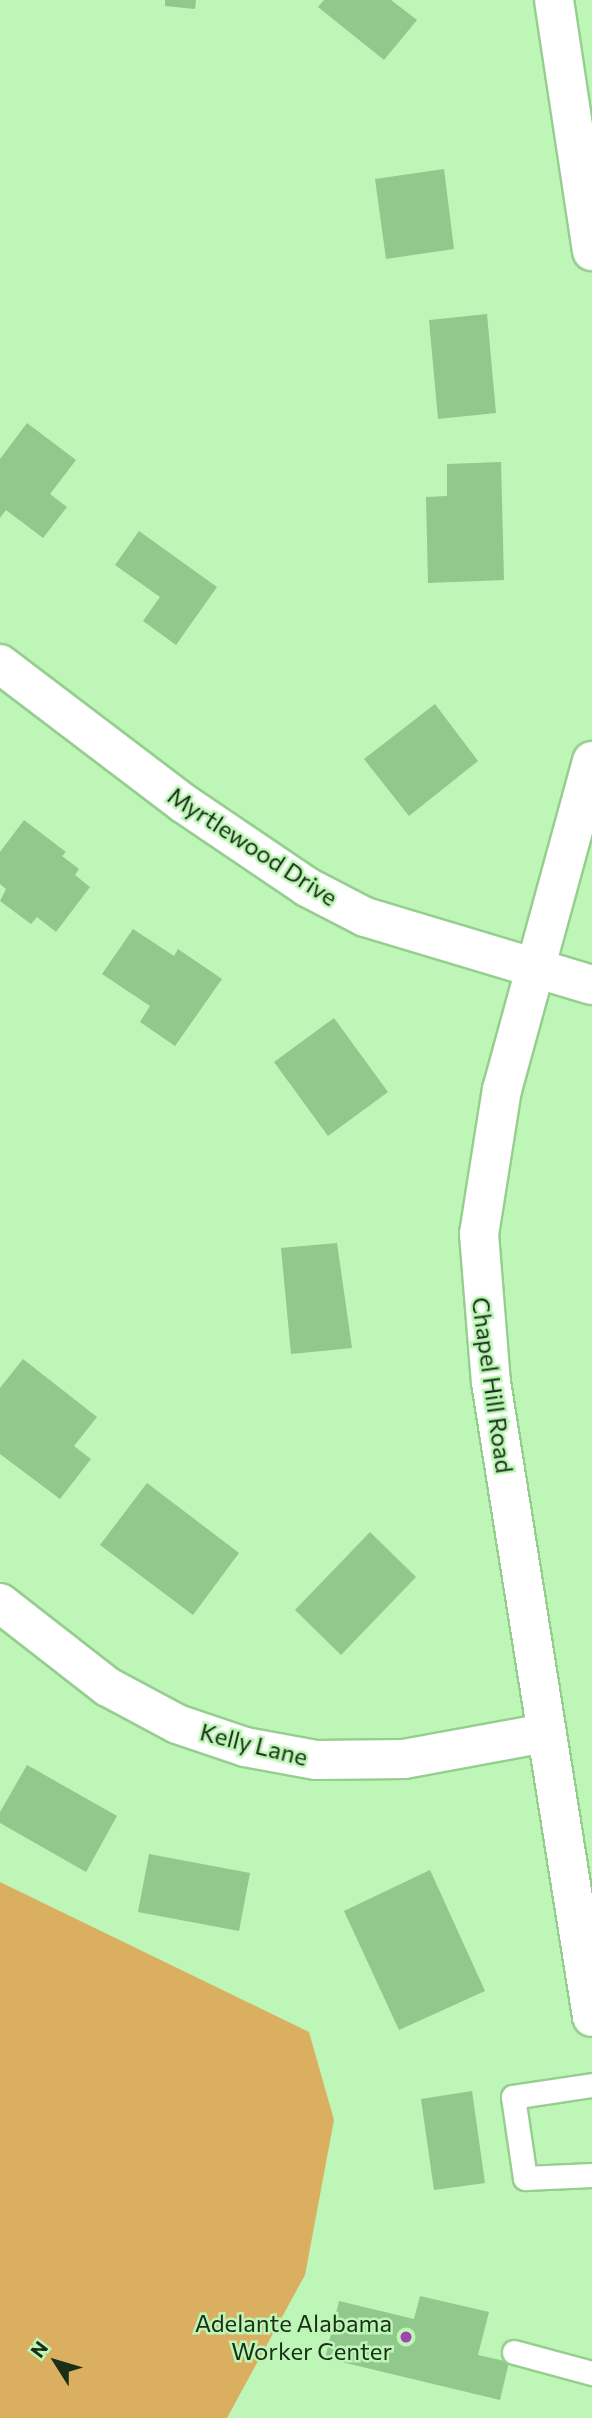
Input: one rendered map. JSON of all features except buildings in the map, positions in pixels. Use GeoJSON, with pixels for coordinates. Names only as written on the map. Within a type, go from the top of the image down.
{"type":"FeatureCollection","features":[{"type":"Feature","properties":{"kind":"street"},"geometry":{"type":"LineString","coordinates":[[554,0],[592,251]]}},
{"type":"Feature","properties":{"kind":"street","name":"Myrtlewood Drive"},"geometry":{"type":"LineString","coordinates":[[0,664],[184,803],[307,887],[365,917],[592,985]]}},
{"type":"Feature","properties":{"kind":"street","name":"Chapel Hill Road"},"geometry":{"type":"LineString","coordinates":[[592,761],[502,1089],[479,1234],[491,1382],[592,2017]]}},
{"type":"Feature","properties":{"kind":"street","name":"Kelly Lane"},"geometry":{"type":"LineString","coordinates":[[0,1603],[108,1687],[177,1724],[245,1747],[316,1760],[404,1759],[545,1733]]}},
{"type":"Feature","properties":{"kind":"lane"},"geometry":{"type":"LineString","coordinates":[[592,2085],[513,2097],[524,2178],[592,2175]]}},
{"type":"Feature","properties":{"kind":"lane"},"geometry":{"type":"LineString","coordinates":[[514,2352],[592,2373]]}},
{"type":"Feature","properties":{"kind":"shaded area"},"geometry":{"type":"Polygon","coordinates":[[[0,1882],[309,2032],[334,2120],[305,2275],[227,2418],[0,2418],[0,1882]]]}},
{"type":"Feature","properties":{"kind":"place","name":"Adelante Alabama Worker Center"},"geometry":{"type":"Point","coordinates":[406,2337]}}]}
